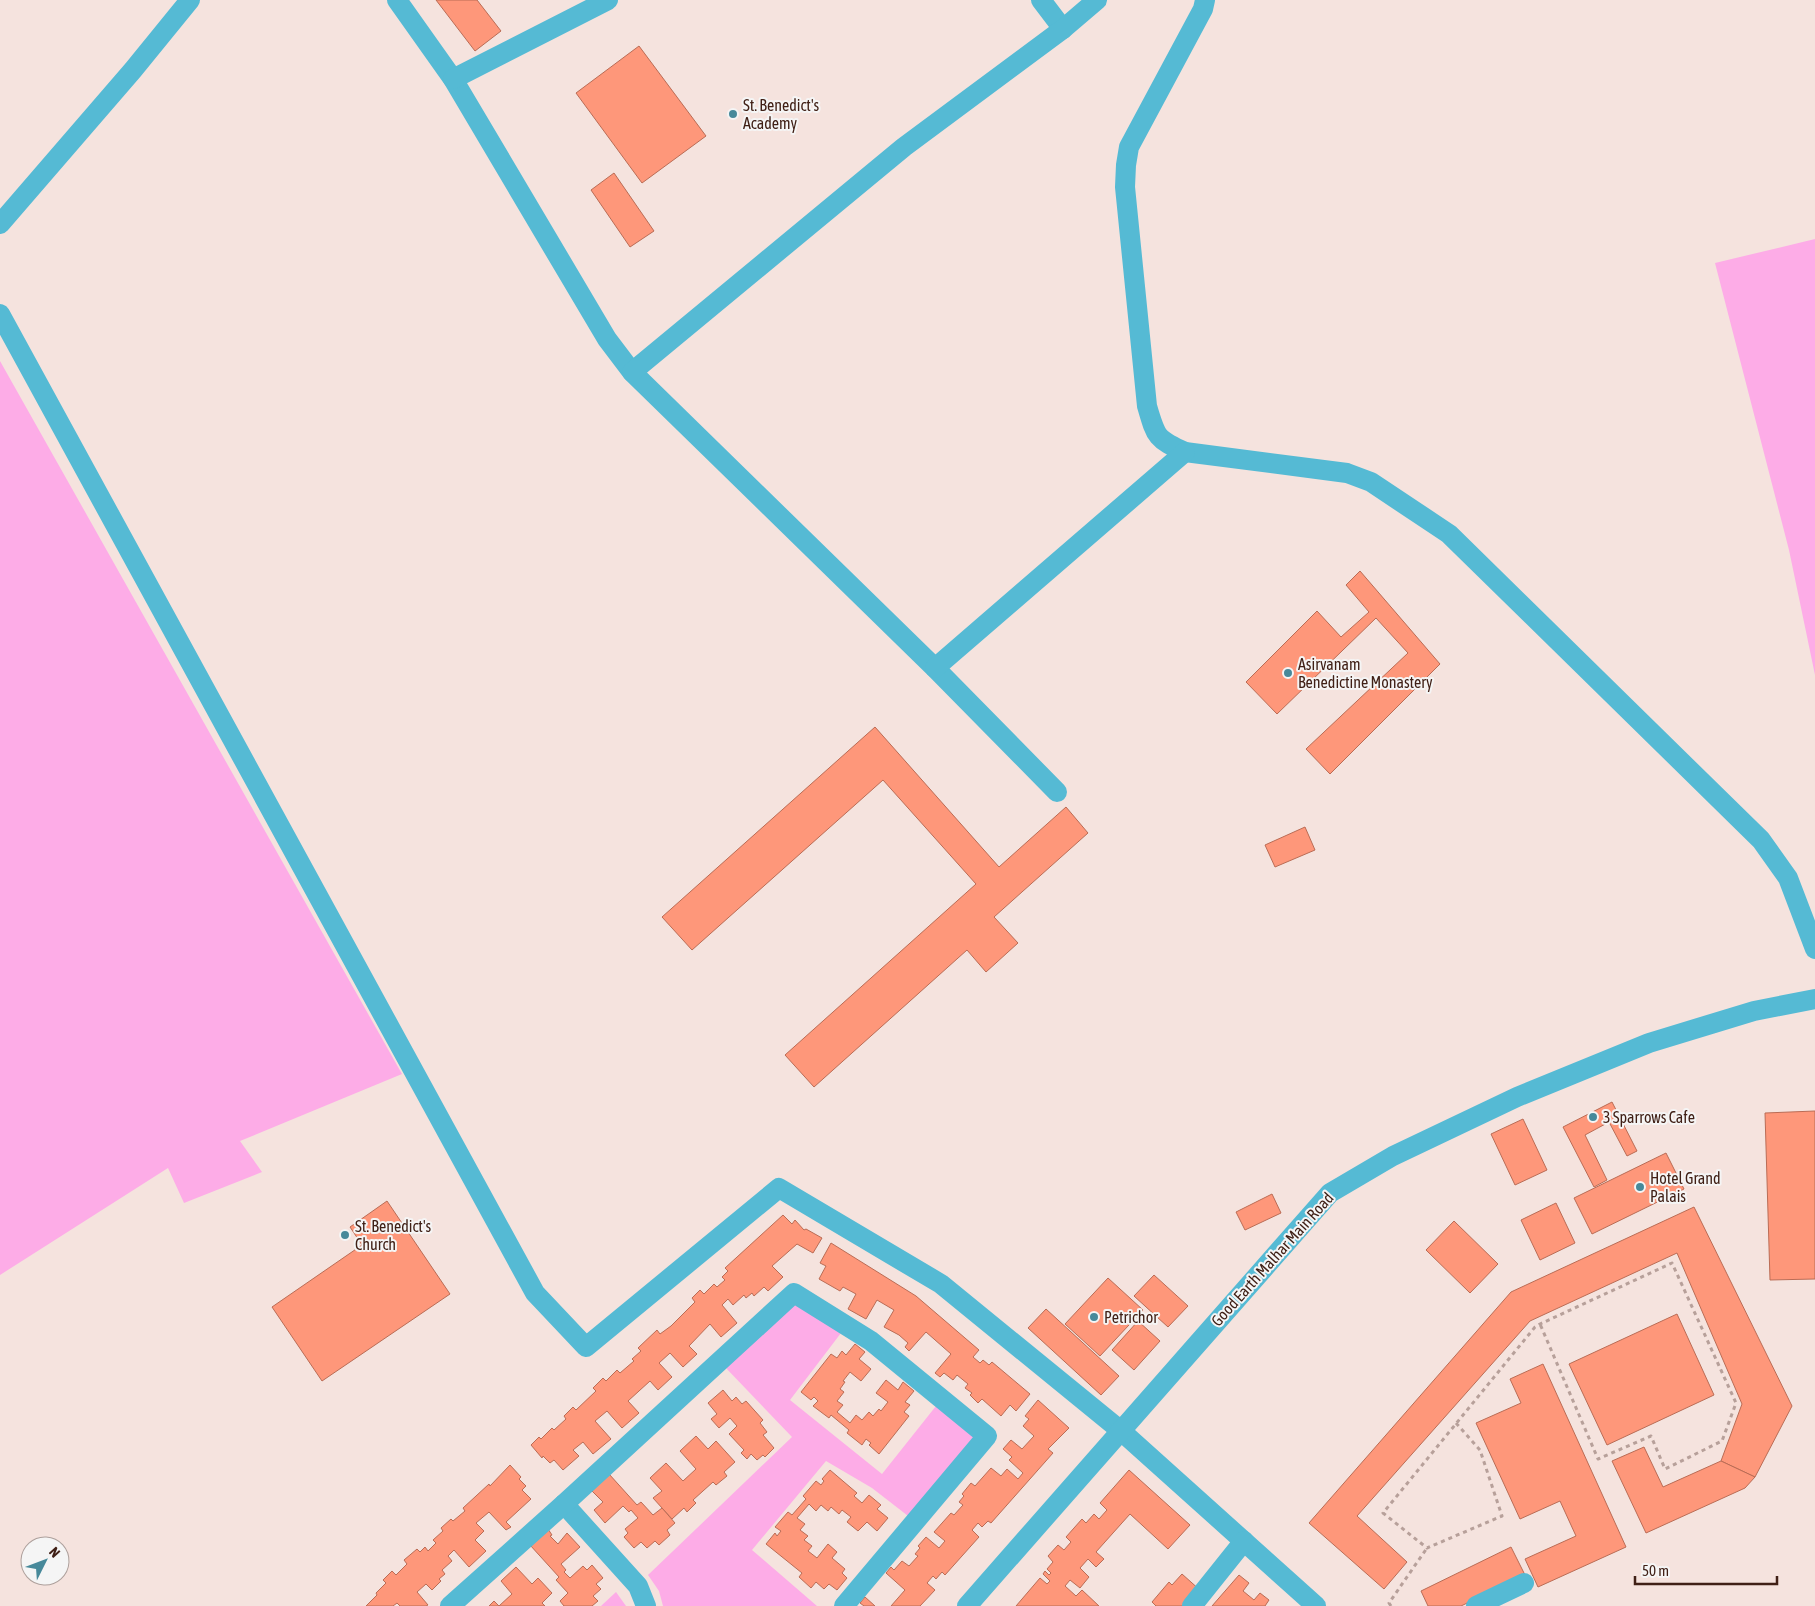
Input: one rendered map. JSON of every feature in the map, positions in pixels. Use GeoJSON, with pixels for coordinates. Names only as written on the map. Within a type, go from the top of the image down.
{"type":"FeatureCollection","features":[{"type":"Feature","properties":{"kind":"street"},"geometry":{"type":"LineString","coordinates":[[0,224],[133,70],[190,0]]}},
{"type":"Feature","properties":{"kind":"street"},"geometry":{"type":"LineString","coordinates":[[397,0],[453,79],[607,339],[632,372],[935,668],[1057,792]]}},
{"type":"Feature","properties":{"kind":"street"},"geometry":{"type":"LineString","coordinates":[[453,79],[608,0]]}},
{"type":"Feature","properties":{"kind":"street"},"geometry":{"type":"LineString","coordinates":[[1041,0],[1063,29]]}},
{"type":"Feature","properties":{"kind":"street"},"geometry":{"type":"LineString","coordinates":[[632,372],[904,147],[1063,29],[1098,0]]}},
{"type":"Feature","properties":{"kind":"street"},"geometry":{"type":"LineString","coordinates":[[1205,0],[1203,9],[1129,148],[1126,165],[1125,187],[1147,406],[1155,433],[1167,444],[1186,452],[1358,476],[1371,482],[1449,534],[1761,840],[1788,878],[1815,949]]}},
{"type":"Feature","properties":{"kind":"street"},"geometry":{"type":"LineString","coordinates":[[0,314],[535,1293],[586,1347],[779,1188],[941,1284],[1120,1430],[1316,1606]]}},
{"type":"Feature","properties":{"kind":"street"},"geometry":{"type":"LineString","coordinates":[[935,668],[1186,452]]}},
{"type":"Feature","properties":{"kind":"street","name":"Good Earth Malhar Main Road"},"geometry":{"type":"LineString","coordinates":[[967,1606],[1330,1193],[1393,1156],[1517,1097],[1649,1043],[1754,1011],[1815,999]]}},
{"type":"Feature","properties":{"kind":"street"},"geometry":{"type":"LineString","coordinates":[[450,1606],[794,1293],[871,1341],[987,1436],[844,1606]]}},
{"type":"Feature","properties":{"kind":"street"},"geometry":{"type":"LineString","coordinates":[[564,1504],[638,1586],[646,1606]]}},
{"type":"Feature","properties":{"kind":"street"},"geometry":{"type":"LineString","coordinates":[[1192,1606],[1244,1540]]}},
{"type":"Feature","properties":{"kind":"street"},"geometry":{"type":"LineString","coordinates":[[1476,1606],[1524,1583]]}},
{"type":"Feature","properties":{"kind":"path"},"geometry":{"type":"LineString","coordinates":[[1427,1548],[1383,1513],[1535,1327],[1540,1324],[1672,1263],[1736,1403],[1722,1441],[1665,1469],[1651,1436],[1598,1459],[1540,1324]]}},
{"type":"Feature","properties":{"kind":"path"},"geometry":{"type":"LineString","coordinates":[[1391,1606],[1389,1603],[1427,1548],[1502,1516],[1480,1450],[1456,1423]]}},
{"type":"Feature","properties":{"kind":"shaded area"},"geometry":{"type":"Polygon","coordinates":[[[1815,239],[1815,675],[1789,550],[1715,263],[1815,239]]]}},
{"type":"Feature","properties":{"kind":"shaded area"},"geometry":{"type":"Polygon","coordinates":[[[0,361],[402,1074],[240,1141],[262,1172],[184,1203],[168,1168],[0,1275],[0,361]]]}},
{"type":"Feature","properties":{"kind":"shaded area"},"geometry":{"type":"Polygon","coordinates":[[[793,1302],[841,1333],[790,1400],[882,1474],[936,1406],[976,1438],[912,1519],[872,1488],[826,1461],[752,1550],[817,1606],[663,1606],[659,1591],[648,1575],[792,1437],[724,1366],[793,1302]]]}},
{"type":"Feature","properties":{"kind":"shaded area"},"geometry":{"type":"Polygon","coordinates":[[[616,1592],[626,1606],[601,1606],[616,1592]]]}},
{"type":"Feature","properties":{"kind":"building"},"geometry":{"type":"Polygon","coordinates":[[[436,0],[477,0],[501,31],[475,51],[436,0]]]}},
{"type":"Feature","properties":{"kind":"building"},"geometry":{"type":"Polygon","coordinates":[[[639,46],[706,136],[642,183],[576,93],[639,46]]]}},
{"type":"Feature","properties":{"kind":"building"},"geometry":{"type":"Polygon","coordinates":[[[614,173],[654,231],[630,247],[591,190],[614,173]]]}},
{"type":"Feature","properties":{"kind":"building","name":"Asirvanam Benedictine Monastery"},"geometry":{"type":"Polygon","coordinates":[[[1360,571],[1440,664],[1330,774],[1306,749],[1408,653],[1376,618],[1277,714],[1246,682],[1317,611],[1341,637],[1369,612],[1346,585],[1360,571]]]}},
{"type":"Feature","properties":{"kind":"building"},"geometry":{"type":"Polygon","coordinates":[[[875,727],[999,867],[1066,807],[1088,833],[994,917],[1018,943],[986,972],[967,950],[814,1087],[785,1055],[976,884],[883,780],[692,950],[662,917],[875,727]]]}},
{"type":"Feature","properties":{"kind":"building"},"geometry":{"type":"Polygon","coordinates":[[[1305,827],[1315,850],[1275,867],[1265,845],[1305,827]]]}},
{"type":"Feature","properties":{"kind":"building"},"geometry":{"type":"Polygon","coordinates":[[[1612,1102],[1637,1151],[1627,1156],[1609,1122],[1585,1135],[1607,1180],[1594,1187],[1563,1127],[1612,1102]]]}},
{"type":"Feature","properties":{"kind":"building"},"geometry":{"type":"Polygon","coordinates":[[[1815,1111],[1815,1279],[1770,1280],[1765,1113],[1815,1111]]]}},
{"type":"Feature","properties":{"kind":"building"},"geometry":{"type":"Polygon","coordinates":[[[1523,1119],[1547,1170],[1515,1185],[1491,1134],[1523,1119]]]}},
{"type":"Feature","properties":{"kind":"building"},"geometry":{"type":"Polygon","coordinates":[[[1666,1153],[1684,1189],[1592,1234],[1574,1198],[1666,1153]]]}},
{"type":"Feature","properties":{"kind":"building"},"geometry":{"type":"Polygon","coordinates":[[[1272,1194],[1281,1213],[1245,1230],[1236,1212],[1272,1194]]]}},
{"type":"Feature","properties":{"kind":"building"},"geometry":{"type":"Polygon","coordinates":[[[387,1201],[450,1294],[322,1381],[272,1307],[362,1245],[350,1227],[387,1201]]]}},
{"type":"Feature","properties":{"kind":"building"},"geometry":{"type":"Polygon","coordinates":[[[1556,1203],[1575,1243],[1540,1260],[1521,1220],[1556,1203]]]}},
{"type":"Feature","properties":{"kind":"building"},"geometry":{"type":"Polygon","coordinates":[[[1694,1207],[1792,1406],[1755,1477],[1721,1461],[1742,1404],[1677,1253],[1530,1321],[1357,1516],[1407,1562],[1384,1589],[1309,1523],[1511,1292],[1694,1207]]]}},
{"type":"Feature","properties":{"kind":"building"},"geometry":{"type":"Polygon","coordinates":[[[783,1215],[792,1224],[795,1220],[804,1230],[806,1229],[822,1238],[813,1253],[797,1244],[772,1266],[783,1277],[768,1291],[764,1287],[754,1296],[752,1293],[746,1298],[744,1295],[733,1305],[728,1299],[722,1305],[737,1323],[721,1337],[710,1324],[689,1346],[697,1354],[683,1367],[670,1353],[659,1363],[672,1377],[658,1390],[650,1381],[628,1401],[639,1413],[622,1428],[607,1411],[595,1421],[611,1439],[593,1454],[583,1442],[573,1450],[579,1456],[563,1470],[554,1460],[550,1463],[543,1456],[542,1458],[531,1445],[539,1437],[541,1439],[552,1428],[554,1430],[566,1419],[564,1416],[573,1407],[576,1410],[596,1391],[593,1388],[603,1378],[606,1381],[617,1370],[620,1373],[634,1361],[632,1359],[641,1351],[638,1348],[657,1330],[660,1334],[671,1326],[695,1302],[692,1298],[700,1290],[704,1294],[714,1284],[717,1287],[725,1280],[722,1277],[728,1271],[725,1268],[783,1215]]]}},
{"type":"Feature","properties":{"kind":"building"},"geometry":{"type":"Polygon","coordinates":[[[1454,1221],[1498,1264],[1470,1293],[1426,1250],[1454,1221]]]}},
{"type":"Feature","properties":{"kind":"building"},"geometry":{"type":"Polygon","coordinates":[[[831,1243],[916,1296],[979,1350],[973,1357],[980,1363],[983,1360],[989,1365],[992,1362],[1030,1394],[1016,1411],[1010,1405],[1001,1416],[982,1399],[978,1403],[970,1395],[972,1393],[965,1388],[968,1384],[957,1375],[953,1380],[944,1373],[940,1377],[935,1373],[951,1354],[926,1332],[909,1351],[905,1347],[908,1343],[899,1335],[884,1327],[894,1310],[877,1300],[866,1319],[848,1309],[856,1294],[843,1287],[840,1291],[819,1279],[826,1266],[820,1263],[831,1243]]]}},
{"type":"Feature","properties":{"kind":"building"},"geometry":{"type":"Polygon","coordinates":[[[1154,1275],[1188,1306],[1168,1327],[1134,1296],[1154,1275]]]}},
{"type":"Feature","properties":{"kind":"building"},"geometry":{"type":"Polygon","coordinates":[[[1108,1278],[1143,1310],[1100,1356],[1065,1324],[1108,1278]]]}},
{"type":"Feature","properties":{"kind":"building"},"geometry":{"type":"Polygon","coordinates":[[[1046,1309],[1119,1376],[1101,1395],[1028,1328],[1046,1309]]]}},
{"type":"Feature","properties":{"kind":"building"},"geometry":{"type":"Polygon","coordinates":[[[1677,1314],[1714,1395],[1607,1445],[1569,1364],[1677,1314]]]}},
{"type":"Feature","properties":{"kind":"building"},"geometry":{"type":"Polygon","coordinates":[[[1138,1321],[1160,1341],[1134,1370],[1112,1350],[1138,1321]]]}},
{"type":"Feature","properties":{"kind":"building"},"geometry":{"type":"Polygon","coordinates":[[[855,1344],[865,1352],[859,1359],[871,1369],[861,1381],[850,1372],[843,1381],[845,1382],[840,1389],[844,1392],[837,1401],[843,1405],[837,1412],[850,1423],[856,1415],[862,1420],[869,1412],[873,1416],[879,1409],[881,1411],[888,1402],[876,1393],[886,1380],[898,1390],[903,1382],[914,1391],[905,1402],[910,1405],[904,1412],[909,1416],[879,1454],[869,1445],[871,1443],[866,1439],[862,1445],[847,1433],[849,1430],[831,1415],[829,1418],[813,1406],[818,1401],[814,1397],[811,1400],[801,1392],[831,1354],[837,1358],[842,1351],[846,1355],[855,1344]]]}},
{"type":"Feature","properties":{"kind":"building"},"geometry":{"type":"Polygon","coordinates":[[[1543,1364],[1626,1547],[1538,1587],[1525,1559],[1576,1536],[1560,1501],[1520,1519],[1476,1423],[1521,1403],[1510,1379],[1543,1364]]]}},
{"type":"Feature","properties":{"kind":"building"},"geometry":{"type":"Polygon","coordinates":[[[723,1390],[732,1401],[736,1397],[742,1404],[746,1401],[763,1420],[760,1423],[767,1432],[763,1435],[774,1448],[765,1457],[763,1455],[757,1460],[751,1454],[747,1459],[741,1453],[744,1450],[729,1434],[737,1426],[730,1418],[719,1428],[711,1419],[717,1414],[708,1403],[723,1390]]]}},
{"type":"Feature","properties":{"kind":"building"},"geometry":{"type":"Polygon","coordinates":[[[1038,1400],[1069,1428],[1048,1449],[1053,1453],[991,1523],[988,1521],[982,1527],[978,1523],[972,1530],[979,1537],[945,1575],[942,1572],[936,1579],[933,1576],[927,1583],[935,1590],[920,1606],[891,1606],[905,1590],[886,1573],[891,1567],[894,1570],[902,1561],[909,1566],[918,1556],[915,1554],[920,1548],[918,1546],[926,1537],[939,1548],[945,1541],[934,1532],[951,1513],[954,1515],[963,1505],[959,1502],[964,1496],[962,1494],[971,1483],[975,1486],[991,1468],[1001,1476],[1007,1469],[1018,1479],[1023,1473],[1009,1460],[1012,1457],[1003,1449],[1011,1440],[1022,1449],[1034,1436],[1023,1426],[1029,1419],[1025,1416],[1038,1400]]]}},
{"type":"Feature","properties":{"kind":"building"},"geometry":{"type":"Polygon","coordinates":[[[696,1436],[708,1449],[716,1441],[735,1462],[724,1472],[727,1476],[716,1485],[713,1482],[693,1500],[696,1503],[687,1512],[684,1508],[672,1519],[653,1498],[662,1491],[650,1478],[666,1463],[683,1481],[696,1469],[680,1451],[696,1436]]]}},
{"type":"Feature","properties":{"kind":"building"},"geometry":{"type":"Polygon","coordinates":[[[1644,1447],[1663,1487],[1721,1461],[1755,1477],[1745,1488],[1646,1533],[1612,1461],[1644,1447]]]}},
{"type":"Feature","properties":{"kind":"building"},"geometry":{"type":"Polygon","coordinates":[[[510,1465],[521,1477],[519,1479],[526,1486],[522,1490],[531,1499],[506,1522],[511,1527],[506,1530],[489,1512],[476,1523],[484,1531],[475,1540],[486,1551],[469,1567],[454,1550],[448,1556],[452,1561],[442,1570],[445,1574],[439,1579],[441,1581],[432,1590],[426,1584],[417,1592],[428,1605],[400,1606],[397,1603],[393,1606],[366,1606],[386,1583],[383,1580],[392,1571],[396,1575],[407,1564],[404,1560],[417,1549],[420,1552],[425,1547],[428,1551],[436,1543],[433,1540],[443,1531],[441,1528],[451,1519],[453,1521],[465,1511],[463,1508],[489,1484],[490,1486],[510,1465]]]}},
{"type":"Feature","properties":{"kind":"building"},"geometry":{"type":"Polygon","coordinates":[[[830,1470],[857,1493],[854,1496],[862,1503],[869,1495],[881,1505],[877,1509],[888,1518],[877,1531],[867,1522],[858,1531],[847,1522],[851,1517],[842,1510],[839,1514],[831,1507],[828,1511],[821,1505],[816,1511],[809,1504],[797,1518],[805,1524],[800,1530],[808,1536],[804,1540],[812,1546],[808,1551],[817,1558],[828,1544],[837,1552],[832,1558],[845,1569],[842,1573],[847,1578],[837,1590],[829,1584],[824,1589],[816,1582],[811,1588],[799,1577],[802,1573],[766,1544],[775,1533],[777,1536],[781,1531],[775,1527],[788,1512],[792,1515],[806,1499],[803,1496],[816,1481],[821,1485],[824,1481],[822,1479],[830,1470]]]}},
{"type":"Feature","properties":{"kind":"building"},"geometry":{"type":"Polygon","coordinates":[[[1129,1470],[1190,1525],[1168,1549],[1130,1514],[1096,1552],[1104,1559],[1096,1567],[1088,1559],[1080,1568],[1089,1577],[1080,1588],[1070,1580],[1065,1586],[1076,1596],[1082,1590],[1099,1606],[1016,1606],[1040,1578],[1047,1584],[1050,1581],[1043,1574],[1045,1571],[1049,1575],[1051,1573],[1047,1569],[1053,1562],[1048,1556],[1058,1545],[1064,1550],[1071,1542],[1066,1537],[1082,1519],[1086,1523],[1094,1514],[1099,1519],[1107,1510],[1100,1503],[1129,1470]]]}},
{"type":"Feature","properties":{"kind":"building"},"geometry":{"type":"Polygon","coordinates":[[[609,1474],[637,1505],[641,1502],[653,1515],[662,1508],[675,1523],[667,1530],[670,1535],[659,1545],[655,1541],[647,1548],[641,1542],[634,1548],[624,1537],[628,1533],[625,1529],[638,1518],[631,1510],[629,1512],[623,1506],[605,1523],[594,1510],[603,1502],[591,1490],[609,1474]]]}},
{"type":"Feature","properties":{"kind":"building"},"geometry":{"type":"Polygon","coordinates":[[[548,1529],[552,1535],[550,1536],[558,1544],[567,1533],[580,1547],[561,1564],[566,1570],[564,1572],[570,1578],[583,1566],[587,1570],[592,1565],[603,1578],[596,1584],[601,1589],[593,1596],[598,1601],[592,1606],[564,1606],[560,1601],[568,1593],[556,1580],[559,1577],[530,1545],[548,1529]]]}},
{"type":"Feature","properties":{"kind":"building"},"geometry":{"type":"Polygon","coordinates":[[[1511,1547],[1525,1575],[1461,1606],[1428,1606],[1421,1591],[1511,1547]]]}},
{"type":"Feature","properties":{"kind":"building"},"geometry":{"type":"Polygon","coordinates":[[[516,1567],[532,1584],[538,1578],[552,1593],[542,1603],[545,1606],[499,1606],[512,1594],[501,1581],[516,1567]]]}},
{"type":"Feature","properties":{"kind":"building"},"geometry":{"type":"Polygon","coordinates":[[[1182,1574],[1201,1591],[1188,1606],[1156,1606],[1152,1602],[1169,1582],[1172,1585],[1182,1574]]]}},
{"type":"Feature","properties":{"kind":"building"},"geometry":{"type":"Polygon","coordinates":[[[1239,1575],[1249,1583],[1243,1591],[1254,1600],[1260,1593],[1269,1600],[1265,1606],[1212,1606],[1239,1575]]]}},
{"type":"Feature","properties":{"kind":"building"},"geometry":{"type":"Polygon","coordinates":[[[865,1597],[875,1606],[864,1606],[860,1603],[865,1597]]]}},
{"type":"Feature","properties":{"kind":"building"},"geometry":{"type":"Polygon","coordinates":[[[494,1601],[499,1606],[489,1606],[494,1601]]]}},
{"type":"Feature","properties":{"kind":"place","name":"St. Benedict's Academy"},"geometry":{"type":"Point","coordinates":[733,114]}},
{"type":"Feature","properties":{"kind":"place","name":"Asirvanam Benedictine Monastery"},"geometry":{"type":"Point","coordinates":[1288,673]}},
{"type":"Feature","properties":{"kind":"place","name":"3 Sparrows Cafe"},"geometry":{"type":"Point","coordinates":[1593,1117]}},
{"type":"Feature","properties":{"kind":"place","name":"Hotel Grand Palais"},"geometry":{"type":"Point","coordinates":[1640,1187]}},
{"type":"Feature","properties":{"kind":"place","name":"St. Benedict's Church"},"geometry":{"type":"Point","coordinates":[345,1235]}},
{"type":"Feature","properties":{"kind":"place","name":"Petrichor"},"geometry":{"type":"Point","coordinates":[1094,1317]}}]}
